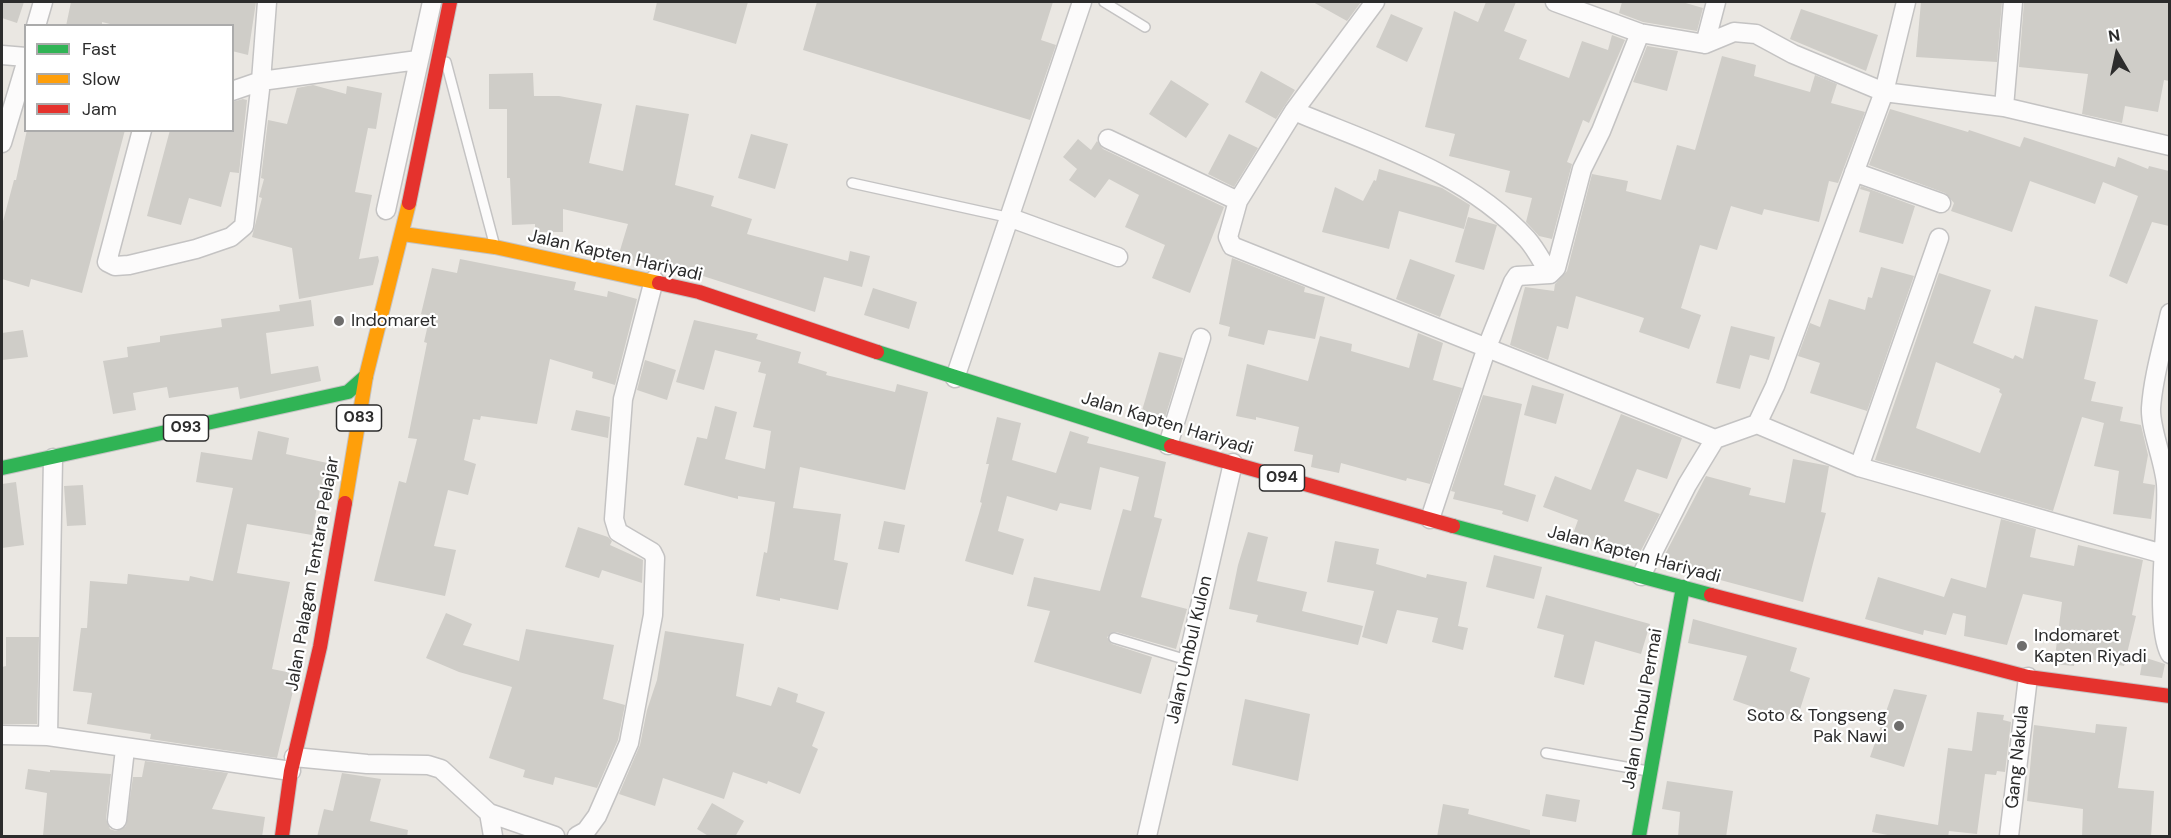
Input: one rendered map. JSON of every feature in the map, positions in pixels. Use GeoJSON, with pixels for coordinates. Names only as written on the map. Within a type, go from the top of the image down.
{"type":"FeatureCollection","features":[{"type":"Feature","properties":{"kind":"main road","name":"Jalan Palagan Tentara Pelajar"},"geometry":{"type":"LineString","coordinates":[[282,837],[292,764],[320,647],[366,376],[403,234],[450,2]]}},
{"type":"Feature","properties":{"kind":"main road","name":"Jalan Kapten Hariyadi"},"geometry":{"type":"LineString","coordinates":[[403,234],[495,247],[654,280],[710,296],[955,378],[1168,445],[1430,519],[2028,678],[2169,696]]}},
{"type":"Feature","properties":{"kind":"main road","name":"093"},"geometry":{"type":"LineString","coordinates":[[2,468],[348,392],[366,376]]}},
{"type":"Feature","properties":{"kind":"main road","name":"Jalan Umbul Permai"},"geometry":{"type":"LineString","coordinates":[[1639,837],[1683,587]]}},
{"type":"Feature","properties":{"kind":"street"},"geometry":{"type":"LineString","coordinates":[[37,24],[43,2]]}},
{"type":"Feature","properties":{"kind":"street"},"geometry":{"type":"LineString","coordinates":[[141,132],[107,262],[115,266],[196,249],[231,237],[244,226],[261,81],[267,2]]}},
{"type":"Feature","properties":{"kind":"street"},"geometry":{"type":"LineString","coordinates":[[386,210],[432,2]]}},
{"type":"Feature","properties":{"kind":"street"},"geometry":{"type":"LineString","coordinates":[[955,378],[1011,218],[1082,2]]}},
{"type":"Feature","properties":{"kind":"street"},"geometry":{"type":"LineString","coordinates":[[1375,2],[1294,111],[1238,201],[1228,237],[1232,246],[1715,439]]}},
{"type":"Feature","properties":{"kind":"street"},"geometry":{"type":"LineString","coordinates":[[1555,2],[1583,7],[1640,33],[1705,44],[1734,32],[1755,34],[1793,54],[1884,92],[2004,107],[2169,146]]}},
{"type":"Feature","properties":{"kind":"street"},"geometry":{"type":"LineString","coordinates":[[1705,44],[1716,2]]}},
{"type":"Feature","properties":{"kind":"street"},"geometry":{"type":"LineString","coordinates":[[1757,424],[1804,310],[1884,92],[1906,2]]}},
{"type":"Feature","properties":{"kind":"street"},"geometry":{"type":"LineString","coordinates":[[2004,107],[2013,2]]}},
{"type":"Feature","properties":{"kind":"street"},"geometry":{"type":"LineString","coordinates":[[1430,519],[1486,347],[1516,276],[1550,274],[1556,268],[1582,169],[1601,130],[1640,33]]}},
{"type":"Feature","properties":{"kind":"street"},"geometry":{"type":"LineString","coordinates":[[2,55],[24,57]]}},
{"type":"Feature","properties":{"kind":"street"},"geometry":{"type":"LineString","coordinates":[[234,90],[261,81],[418,60]]}},
{"type":"Feature","properties":{"kind":"street"},"geometry":{"type":"LineString","coordinates":[[2,143],[24,70]]}},
{"type":"Feature","properties":{"kind":"street"},"geometry":{"type":"LineString","coordinates":[[1294,111],[1453,179],[1482,200],[1527,240],[1550,274]]}},
{"type":"Feature","properties":{"kind":"street"},"geometry":{"type":"LineString","coordinates":[[1108,139],[1238,201]]}},
{"type":"Feature","properties":{"kind":"street"},"geometry":{"type":"LineString","coordinates":[[1854,172],[1941,203]]}},
{"type":"Feature","properties":{"kind":"street"},"geometry":{"type":"LineString","coordinates":[[1011,218],[1118,257]]}},
{"type":"Feature","properties":{"kind":"street"},"geometry":{"type":"LineString","coordinates":[[1859,467],[1939,238]]}},
{"type":"Feature","properties":{"kind":"street"},"geometry":{"type":"LineString","coordinates":[[577,837],[586,831],[597,816],[629,743],[653,615],[655,558],[652,552],[618,532],[614,519],[623,399],[654,280]]}},
{"type":"Feature","properties":{"kind":"street"},"geometry":{"type":"LineString","coordinates":[[2169,313],[2151,408],[2165,473],[2167,556],[2164,625],[2169,654]]}},
{"type":"Feature","properties":{"kind":"street"},"geometry":{"type":"LineString","coordinates":[[1168,445],[1201,338]]}},
{"type":"Feature","properties":{"kind":"street"},"geometry":{"type":"LineString","coordinates":[[1641,576],[1687,485],[1715,439],[1757,424],[1859,467],[2167,556]]}},
{"type":"Feature","properties":{"kind":"street"},"geometry":{"type":"LineString","coordinates":[[48,736],[53,458]]}},
{"type":"Feature","properties":{"kind":"street","name":"Jalan Umbul Kulon"},"geometry":{"type":"LineString","coordinates":[[1147,837],[1233,463]]}},
{"type":"Feature","properties":{"kind":"street","name":"Gang Nakula"},"geometry":{"type":"LineString","coordinates":[[2009,837],[2028,678]]}},
{"type":"Feature","properties":{"kind":"street"},"geometry":{"type":"LineString","coordinates":[[2,735],[48,736],[125,749],[292,764],[428,765],[441,769],[489,813],[555,837]]}},
{"type":"Feature","properties":{"kind":"street"},"geometry":{"type":"LineString","coordinates":[[117,820],[125,749]]}},
{"type":"Feature","properties":{"kind":"street"},"geometry":{"type":"LineString","coordinates":[[489,813],[493,837]]}},
{"type":"Feature","properties":{"kind":"lane"},"geometry":{"type":"LineString","coordinates":[[1104,2],[1145,27]]}},
{"type":"Feature","properties":{"kind":"lane"},"geometry":{"type":"LineString","coordinates":[[441,45],[453,82],[495,247]]}},
{"type":"Feature","properties":{"kind":"lane"},"geometry":{"type":"LineString","coordinates":[[852,183],[1011,218]]}},
{"type":"Feature","properties":{"kind":"lane"},"geometry":{"type":"LineString","coordinates":[[1114,638],[1187,660]]}},
{"type":"Feature","properties":{"kind":"lane"},"geometry":{"type":"LineString","coordinates":[[1546,753],[1650,771]]}},
{"type":"Feature","properties":{"kind":"building"},"geometry":{"type":"Polygon","coordinates":[[[2,2],[24,2],[17,23],[2,18],[2,2]]]}},
{"type":"Feature","properties":{"kind":"building"},"geometry":{"type":"Polygon","coordinates":[[[71,2],[256,2],[248,55],[234,52],[234,24],[110,24],[102,22],[102,24],[66,24],[71,2]]]}},
{"type":"Feature","properties":{"kind":"building"},"geometry":{"type":"Polygon","coordinates":[[[657,2],[748,2],[736,44],[653,20],[657,2]]]}},
{"type":"Feature","properties":{"kind":"building"},"geometry":{"type":"Polygon","coordinates":[[[817,2],[1053,2],[1041,40],[1056,45],[1030,120],[803,50],[817,2]]]}},
{"type":"Feature","properties":{"kind":"building"},"geometry":{"type":"Polygon","coordinates":[[[1313,2],[1361,2],[1347,21],[1313,2]]]}},
{"type":"Feature","properties":{"kind":"building"},"geometry":{"type":"Polygon","coordinates":[[[1486,2],[1516,2],[1504,31],[1527,40],[1519,59],[1569,78],[1582,41],[1608,50],[1612,35],[1625,40],[1589,123],[1583,120],[1567,162],[1572,164],[1552,239],[1539,236],[1526,222],[1532,198],[1505,192],[1510,171],[1449,156],[1455,134],[1425,127],[1454,11],[1478,22],[1486,2]]]}},
{"type":"Feature","properties":{"kind":"building"},"geometry":{"type":"Polygon","coordinates":[[[1622,2],[1682,2],[1703,8],[1697,31],[1643,22],[1619,13],[1622,2]]]}},
{"type":"Feature","properties":{"kind":"building"},"geometry":{"type":"Polygon","coordinates":[[[1921,2],[2002,2],[1997,62],[1916,57],[1921,2]]]}},
{"type":"Feature","properties":{"kind":"building"},"geometry":{"type":"Polygon","coordinates":[[[2024,2],[2169,2],[2169,81],[2164,80],[2158,112],[2125,106],[2122,123],[2082,114],[2088,74],[2019,67],[2024,2]]]}},
{"type":"Feature","properties":{"kind":"building"},"geometry":{"type":"Polygon","coordinates":[[[1801,9],[1878,35],[1866,71],[1790,39],[1801,9]]]}},
{"type":"Feature","properties":{"kind":"building"},"geometry":{"type":"Polygon","coordinates":[[[1391,14],[1423,28],[1407,62],[1376,47],[1391,14]]]}},
{"type":"Feature","properties":{"kind":"building"},"geometry":{"type":"Polygon","coordinates":[[[1647,46],[1678,51],[1667,91],[1633,82],[1647,46]]]}},
{"type":"Feature","properties":{"kind":"building"},"geometry":{"type":"Polygon","coordinates":[[[1722,56],[1756,65],[1754,76],[1810,92],[1815,75],[1837,84],[1831,103],[1865,112],[1838,183],[1829,181],[1819,222],[1764,209],[1762,215],[1731,206],[1717,250],[1700,245],[1681,308],[1701,315],[1689,349],[1639,332],[1644,318],[1576,296],[1568,329],[1557,326],[1548,360],[1510,345],[1525,287],[1554,291],[1555,284],[1567,271],[1592,174],[1628,181],[1626,191],[1661,200],[1677,145],[1695,150],[1722,56]]]}},
{"type":"Feature","properties":{"kind":"building"},"geometry":{"type":"Polygon","coordinates":[[[1261,71],[1295,90],[1276,119],[1245,102],[1261,71]]]}},
{"type":"Feature","properties":{"kind":"building"},"geometry":{"type":"Polygon","coordinates":[[[533,73],[534,96],[559,96],[602,104],[589,163],[623,171],[636,105],[689,114],[675,185],[714,196],[711,206],[752,219],[747,234],[848,261],[850,251],[870,256],[862,287],[824,277],[815,312],[703,276],[640,259],[639,262],[618,257],[628,224],[563,209],[563,232],[535,232],[535,224],[512,225],[510,178],[507,178],[507,109],[489,109],[489,74],[533,73]]]}},
{"type":"Feature","properties":{"kind":"building"},"geometry":{"type":"Polygon","coordinates":[[[1171,80],[1209,104],[1186,138],[1149,114],[1171,80]]]}},
{"type":"Feature","properties":{"kind":"building"},"geometry":{"type":"Polygon","coordinates":[[[313,85],[346,94],[347,86],[382,93],[376,129],[368,128],[355,192],[372,195],[359,259],[378,256],[379,261],[373,285],[299,299],[292,248],[252,237],[262,198],[259,197],[264,179],[261,178],[268,120],[287,124],[297,88],[313,85]]]}},
{"type":"Feature","properties":{"kind":"building"},"geometry":{"type":"Polygon","coordinates":[[[247,100],[239,173],[230,172],[221,207],[189,198],[181,225],[147,216],[169,132],[234,132],[234,101],[247,100]]]}},
{"type":"Feature","properties":{"kind":"building"},"geometry":{"type":"Polygon","coordinates":[[[1890,109],[1968,132],[1969,130],[2020,147],[2024,137],[2115,167],[2118,157],[2148,169],[2149,166],[2169,171],[2169,226],[2152,222],[2127,284],[2109,276],[2138,196],[2103,182],[2095,204],[2030,181],[2012,232],[1951,211],[1954,203],[1945,193],[1869,165],[1890,109]]]}},
{"type":"Feature","properties":{"kind":"building"},"geometry":{"type":"Polygon","coordinates":[[[27,132],[124,132],[82,293],[31,279],[29,287],[2,279],[2,225],[14,180],[16,180],[27,132]]]}},
{"type":"Feature","properties":{"kind":"building"},"geometry":{"type":"Polygon","coordinates":[[[751,134],[788,144],[775,189],[738,178],[751,134]]]}},
{"type":"Feature","properties":{"kind":"building"},"geometry":{"type":"Polygon","coordinates":[[[1229,134],[1258,148],[1234,187],[1208,174],[1229,134]]]}},
{"type":"Feature","properties":{"kind":"building"},"geometry":{"type":"Polygon","coordinates":[[[1078,139],[1091,150],[1097,141],[1103,149],[1224,207],[1190,293],[1152,278],[1165,245],[1125,227],[1139,195],[1109,179],[1095,198],[1069,180],[1077,169],[1063,157],[1078,139]]]}},
{"type":"Feature","properties":{"kind":"building"},"geometry":{"type":"Polygon","coordinates":[[[1379,169],[1442,188],[1470,205],[1464,229],[1399,211],[1389,249],[1322,232],[1335,187],[1363,201],[1374,180],[1376,181],[1379,169]]]}},
{"type":"Feature","properties":{"kind":"building"},"geometry":{"type":"Polygon","coordinates":[[[1861,186],[1915,206],[1903,244],[1859,232],[1870,192],[1860,189],[1861,186]]]}},
{"type":"Feature","properties":{"kind":"building"},"geometry":{"type":"Polygon","coordinates":[[[1468,217],[1497,225],[1484,270],[1455,262],[1468,217]]]}},
{"type":"Feature","properties":{"kind":"building"},"geometry":{"type":"Polygon","coordinates":[[[1232,258],[1305,287],[1304,292],[1325,297],[1315,339],[1268,330],[1264,345],[1228,336],[1230,327],[1219,324],[1232,258]]]}},
{"type":"Feature","properties":{"kind":"building"},"geometry":{"type":"Polygon","coordinates":[[[460,259],[576,282],[574,290],[607,297],[608,291],[637,299],[615,385],[592,378],[593,372],[550,359],[537,424],[481,416],[480,420],[473,419],[464,460],[476,464],[468,495],[448,490],[434,546],[456,550],[445,596],[374,581],[399,481],[406,483],[417,439],[408,438],[427,343],[424,342],[430,316],[421,314],[432,268],[457,273],[460,259]]]}},
{"type":"Feature","properties":{"kind":"building"},"geometry":{"type":"Polygon","coordinates":[[[1410,259],[1455,275],[1440,317],[1396,299],[1410,259]]]}},
{"type":"Feature","properties":{"kind":"building"},"geometry":{"type":"Polygon","coordinates":[[[1881,267],[1914,276],[1867,411],[1810,393],[1820,363],[1798,356],[1810,323],[1820,327],[1829,299],[1865,310],[1868,297],[1872,298],[1881,267]]]}},
{"type":"Feature","properties":{"kind":"building"},"geometry":{"type":"Polygon","coordinates":[[[1939,273],[1991,290],[1973,343],[2013,359],[2015,355],[2023,359],[2035,306],[2098,320],[2084,379],[2096,382],[2091,401],[2123,407],[2120,421],[2141,425],[2148,455],[2143,483],[2155,485],[2151,519],[2113,514],[2119,471],[2094,466],[2104,423],[2082,417],[2053,511],[1875,460],[1939,273]],[[1936,362],[1916,428],[1980,453],[2002,394],[1999,392],[2000,389],[1936,362]]]}},
{"type":"Feature","properties":{"kind":"building"},"geometry":{"type":"Polygon","coordinates":[[[873,288],[917,302],[909,329],[864,315],[873,288]]]}},
{"type":"Feature","properties":{"kind":"building"},"geometry":{"type":"Polygon","coordinates":[[[311,300],[314,326],[266,333],[271,374],[318,366],[321,381],[240,399],[238,387],[169,398],[167,387],[133,393],[136,410],[113,414],[103,361],[128,357],[127,347],[160,342],[160,336],[222,327],[221,319],[280,311],[279,305],[311,300]]]}},
{"type":"Feature","properties":{"kind":"building"},"geometry":{"type":"Polygon","coordinates":[[[694,320],[758,334],[756,339],[801,352],[798,363],[827,372],[826,375],[895,392],[897,384],[928,392],[905,490],[800,467],[793,508],[841,514],[834,560],[848,563],[838,610],[780,598],[780,601],[756,596],[764,552],[767,553],[775,502],[738,496],[738,499],[684,485],[697,437],[707,439],[715,406],[737,412],[725,459],[765,469],[771,431],[753,427],[766,374],[758,372],[761,362],[715,350],[704,390],[676,382],[694,320]]]}},
{"type":"Feature","properties":{"kind":"building"},"geometry":{"type":"Polygon","coordinates":[[[1731,326],[1775,337],[1769,360],[1750,355],[1740,389],[1716,383],[1731,326]]]}},
{"type":"Feature","properties":{"kind":"building"},"geometry":{"type":"Polygon","coordinates":[[[23,330],[28,357],[2,360],[2,333],[23,330]]]}},
{"type":"Feature","properties":{"kind":"building"},"geometry":{"type":"Polygon","coordinates":[[[1418,333],[1443,343],[1433,380],[1462,388],[1430,484],[1407,478],[1406,481],[1341,463],[1339,473],[1311,467],[1313,455],[1294,451],[1299,427],[1256,417],[1256,420],[1236,416],[1247,364],[1308,381],[1320,336],[1352,344],[1351,351],[1409,368],[1418,333]]]}},
{"type":"Feature","properties":{"kind":"building"},"geometry":{"type":"Polygon","coordinates":[[[1159,352],[1183,358],[1164,421],[1141,414],[1159,352]]]}},
{"type":"Feature","properties":{"kind":"building"},"geometry":{"type":"Polygon","coordinates":[[[645,360],[676,370],[667,400],[637,390],[645,360]]]}},
{"type":"Feature","properties":{"kind":"building"},"geometry":{"type":"Polygon","coordinates":[[[1532,385],[1564,394],[1556,424],[1524,415],[1532,385]]]}},
{"type":"Feature","properties":{"kind":"building"},"geometry":{"type":"Polygon","coordinates":[[[1483,395],[1522,404],[1504,485],[1536,495],[1528,522],[1502,514],[1503,511],[1453,499],[1455,492],[1451,491],[1483,395]]]}},
{"type":"Feature","properties":{"kind":"building"},"geometry":{"type":"Polygon","coordinates":[[[576,410],[610,417],[608,438],[571,430],[576,410]]]}},
{"type":"Feature","properties":{"kind":"building"},"geometry":{"type":"Polygon","coordinates":[[[1621,414],[1682,438],[1667,479],[1637,469],[1624,501],[1660,514],[1637,558],[1609,551],[1610,547],[1573,534],[1578,520],[1543,507],[1555,476],[1591,490],[1621,414]]]}},
{"type":"Feature","properties":{"kind":"building"},"geometry":{"type":"Polygon","coordinates":[[[997,417],[1021,423],[1012,460],[1056,473],[1070,431],[1089,437],[1087,443],[1166,462],[1154,517],[1162,519],[1141,597],[1187,609],[1176,649],[1116,632],[1107,637],[1112,644],[1152,657],[1141,694],[1034,662],[1050,611],[1027,606],[1034,577],[1100,591],[1123,509],[1131,511],[1139,477],[1100,467],[1091,510],[1060,503],[1057,511],[1007,496],[998,531],[1024,539],[1013,575],[965,561],[982,503],[980,502],[989,464],[986,464],[997,417]]]}},
{"type":"Feature","properties":{"kind":"building"},"geometry":{"type":"Polygon","coordinates":[[[258,431],[289,438],[286,454],[332,464],[327,491],[320,489],[312,535],[247,524],[237,573],[290,582],[272,669],[297,674],[277,758],[150,739],[151,734],[87,724],[92,693],[73,691],[81,628],[87,628],[90,581],[127,584],[128,574],[189,581],[190,576],[213,581],[233,488],[196,482],[201,452],[252,460],[258,431]]]}},
{"type":"Feature","properties":{"kind":"building"},"geometry":{"type":"Polygon","coordinates":[[[1793,459],[1829,466],[1821,512],[1826,513],[1803,602],[1660,564],[1706,476],[1751,488],[1749,495],[1785,503],[1793,459]]]}},
{"type":"Feature","properties":{"kind":"building"},"geometry":{"type":"Polygon","coordinates":[[[16,482],[24,545],[2,548],[2,484],[16,482]]]}},
{"type":"Feature","properties":{"kind":"building"},"geometry":{"type":"Polygon","coordinates":[[[83,485],[86,525],[67,526],[64,486],[83,485]]]}},
{"type":"Feature","properties":{"kind":"building"},"geometry":{"type":"Polygon","coordinates":[[[2001,519],[2036,529],[2030,557],[2074,566],[2078,545],[2143,560],[2132,615],[2136,616],[2124,666],[2075,656],[2074,666],[2054,664],[2062,602],[2023,594],[2007,645],[1964,636],[1966,616],[1953,613],[1946,635],[1924,630],[1923,635],[1865,619],[1878,577],[1944,597],[1951,578],[1986,588],[2001,519]]]}},
{"type":"Feature","properties":{"kind":"building"},"geometry":{"type":"Polygon","coordinates":[[[884,521],[905,525],[899,553],[878,549],[884,521]]]}},
{"type":"Feature","properties":{"kind":"building"},"geometry":{"type":"Polygon","coordinates":[[[578,527],[608,537],[612,541],[610,545],[643,560],[642,583],[602,570],[599,578],[565,567],[578,527]]]}},
{"type":"Feature","properties":{"kind":"building"},"geometry":{"type":"Polygon","coordinates":[[[1248,532],[1268,537],[1257,581],[1307,592],[1302,611],[1363,626],[1358,645],[1256,622],[1258,615],[1229,609],[1238,565],[1248,532]]]}},
{"type":"Feature","properties":{"kind":"building"},"geometry":{"type":"Polygon","coordinates":[[[1335,541],[1379,549],[1376,564],[1426,578],[1427,574],[1467,582],[1458,626],[1468,628],[1463,650],[1432,642],[1438,618],[1397,610],[1387,644],[1362,637],[1374,591],[1327,582],[1335,541]]]}},
{"type":"Feature","properties":{"kind":"building"},"geometry":{"type":"Polygon","coordinates":[[[1494,555],[1542,567],[1534,599],[1486,587],[1494,555]]]}},
{"type":"Feature","properties":{"kind":"building"},"geometry":{"type":"Polygon","coordinates":[[[1546,595],[1650,624],[1641,654],[1595,641],[1584,685],[1554,677],[1564,635],[1537,628],[1546,595]]]}},
{"type":"Feature","properties":{"kind":"building"},"geometry":{"type":"Polygon","coordinates":[[[446,613],[472,624],[463,645],[519,661],[526,629],[614,645],[603,699],[625,705],[618,740],[597,788],[555,777],[553,785],[523,777],[525,770],[489,758],[512,687],[459,672],[426,658],[446,613]]]}},
{"type":"Feature","properties":{"kind":"building"},"geometry":{"type":"Polygon","coordinates":[[[1693,619],[1797,648],[1790,671],[1810,678],[1796,722],[1733,700],[1747,656],[1688,643],[1693,619]]]}},
{"type":"Feature","properties":{"kind":"building"},"geometry":{"type":"Polygon","coordinates":[[[665,631],[744,644],[736,696],[771,706],[778,687],[798,694],[796,702],[825,712],[812,746],[818,749],[800,794],[768,781],[767,784],[733,772],[724,799],[663,778],[655,806],[619,794],[640,745],[647,710],[657,680],[665,631]]]}},
{"type":"Feature","properties":{"kind":"building"},"geometry":{"type":"Polygon","coordinates":[[[6,637],[39,637],[37,724],[2,724],[2,667],[6,666],[6,637]]]}},
{"type":"Feature","properties":{"kind":"building"},"geometry":{"type":"Polygon","coordinates":[[[2143,657],[2165,664],[2162,678],[2140,675],[2143,657]]]}},
{"type":"Feature","properties":{"kind":"building","name":"Soto & Tongseng Pak Nawi"},"geometry":{"type":"Polygon","coordinates":[[[1894,689],[1927,695],[1904,767],[1870,757],[1894,689]]]}},
{"type":"Feature","properties":{"kind":"building"},"geometry":{"type":"Polygon","coordinates":[[[1245,699],[1310,714],[1298,781],[1232,765],[1245,699]]]}},
{"type":"Feature","properties":{"kind":"building"},"geometry":{"type":"Polygon","coordinates":[[[1977,712],[2004,715],[2003,720],[2011,722],[2005,772],[1997,771],[1996,775],[1985,774],[1977,834],[1949,831],[1948,837],[1898,837],[1872,832],[1876,814],[1938,825],[1948,748],[1972,751],[1977,712]]]}},
{"type":"Feature","properties":{"kind":"building"},"geometry":{"type":"Polygon","coordinates":[[[2096,724],[2127,727],[2118,788],[2154,791],[2151,837],[2082,837],[2083,809],[2027,801],[2034,725],[2095,733],[2096,724]]]}},
{"type":"Feature","properties":{"kind":"building"},"geometry":{"type":"Polygon","coordinates":[[[145,761],[228,773],[212,809],[265,817],[262,837],[43,836],[47,793],[25,789],[28,769],[111,774],[106,819],[110,829],[116,831],[126,826],[133,777],[142,777],[145,761]]]}},
{"type":"Feature","properties":{"kind":"building"},"geometry":{"type":"Polygon","coordinates":[[[342,773],[381,779],[370,821],[408,830],[407,837],[317,837],[324,809],[333,811],[342,773]]]}},
{"type":"Feature","properties":{"kind":"building"},"geometry":{"type":"Polygon","coordinates":[[[1667,781],[1733,791],[1726,837],[1678,837],[1680,812],[1662,809],[1667,781]]]}},
{"type":"Feature","properties":{"kind":"building"},"geometry":{"type":"Polygon","coordinates":[[[1546,794],[1580,800],[1576,822],[1542,816],[1546,794]]]}},
{"type":"Feature","properties":{"kind":"building"},"geometry":{"type":"Polygon","coordinates":[[[712,803],[744,821],[735,837],[710,837],[697,829],[712,803]]]}},
{"type":"Feature","properties":{"kind":"building"},"geometry":{"type":"Polygon","coordinates":[[[1443,804],[1469,809],[1468,814],[1530,830],[1530,837],[1437,837],[1443,804]]]}},
{"type":"Feature","properties":{"kind":"traffic: fast"},"geometry":{"type":"LineString","coordinates":[[877,352],[1171,446]]}},
{"type":"Feature","properties":{"kind":"traffic: fast"},"geometry":{"type":"LineString","coordinates":[[2,468],[348,392],[366,376]]}},
{"type":"Feature","properties":{"kind":"traffic: fast"},"geometry":{"type":"LineString","coordinates":[[1453,526],[1711,595]]}},
{"type":"Feature","properties":{"kind":"traffic: fast"},"geometry":{"type":"LineString","coordinates":[[1639,836],[1683,587]]}},
{"type":"Feature","properties":{"kind":"traffic: slow"},"geometry":{"type":"LineString","coordinates":[[345,503],[366,376],[409,203]]}},
{"type":"Feature","properties":{"kind":"traffic: slow"},"geometry":{"type":"LineString","coordinates":[[403,234],[495,247],[659,283]]}},
{"type":"Feature","properties":{"kind":"traffic: jam"},"geometry":{"type":"LineString","coordinates":[[409,203],[450,2]]}},
{"type":"Feature","properties":{"kind":"traffic: jam"},"geometry":{"type":"LineString","coordinates":[[659,283],[699,292],[877,352]]}},
{"type":"Feature","properties":{"kind":"traffic: jam"},"geometry":{"type":"LineString","coordinates":[[1171,446],[1453,526]]}},
{"type":"Feature","properties":{"kind":"traffic: jam"},"geometry":{"type":"LineString","coordinates":[[282,836],[291,771],[320,647],[345,503]]}},
{"type":"Feature","properties":{"kind":"traffic: jam"},"geometry":{"type":"LineString","coordinates":[[1711,595],[2028,677],[2170,696]]}},
{"type":"Feature","properties":{"kind":"place","name":"Indomaret"},"geometry":{"type":"Point","coordinates":[339,321]}},
{"type":"Feature","properties":{"kind":"place","name":"Indomaret Kapten Riyadi"},"geometry":{"type":"Point","coordinates":[2022,646]}},
{"type":"Feature","properties":{"kind":"place","name":"Soto & Tongseng Pak Nawi"},"geometry":{"type":"Point","coordinates":[1899,726]}}]}
